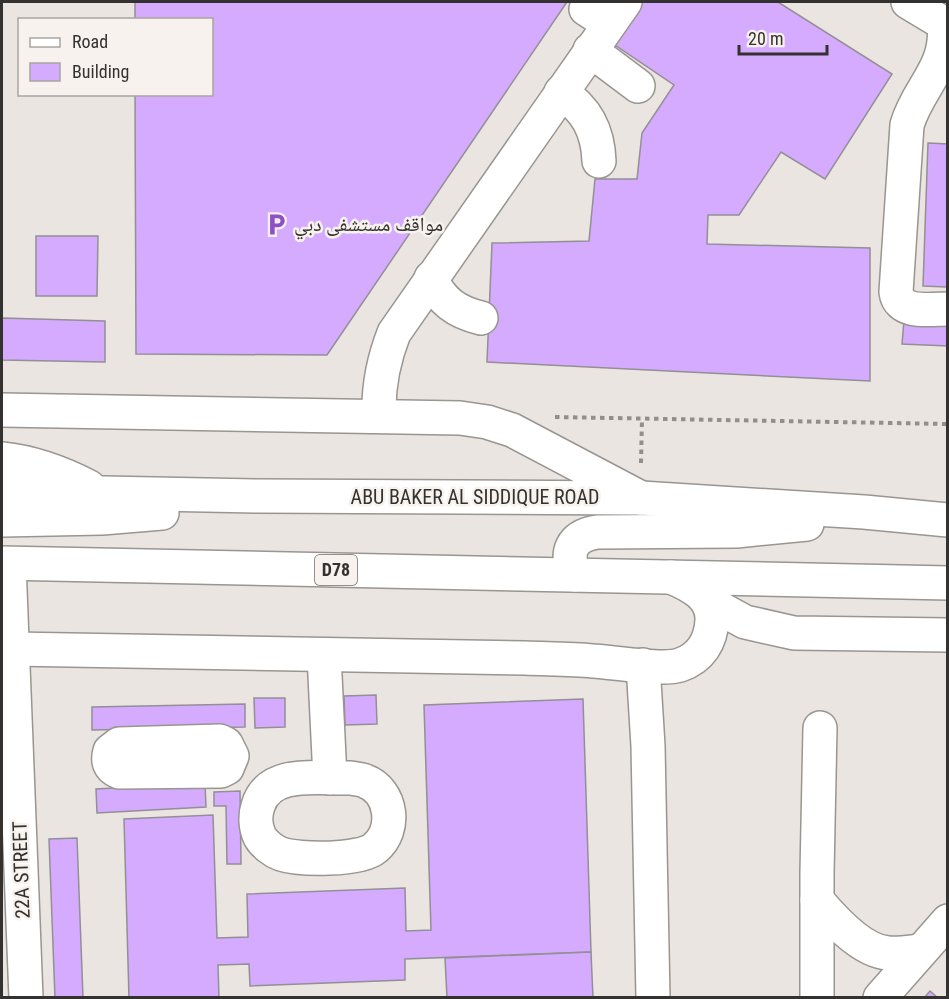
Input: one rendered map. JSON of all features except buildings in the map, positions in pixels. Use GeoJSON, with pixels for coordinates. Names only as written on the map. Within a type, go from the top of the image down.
{"type":"FeatureCollection","features":[{"type":"Feature","properties":{"kind":"main road"},"geometry":{"type":"LineString","coordinates":[[908,2],[946,25],[947,35],[938,90],[914,105],[907,125],[896,292],[900,303],[907,308],[948,309]]}},
{"type":"Feature","properties":{"kind":"main road"},"geometry":{"type":"LineString","coordinates":[[602,21],[638,86]]}},
{"type":"Feature","properties":{"kind":"main road"},"geometry":{"type":"LineString","coordinates":[[379,416],[379,388],[384,360],[394,333],[561,92],[602,21]]}},
{"type":"Feature","properties":{"kind":"main road"},"geometry":{"type":"LineString","coordinates":[[561,92],[572,100],[590,121],[599,147],[599,161]]}},
{"type":"Feature","properties":{"kind":"main road"},"geometry":{"type":"LineString","coordinates":[[431,278],[436,290],[456,310],[481,318]]}},
{"type":"Feature","properties":{"kind":"main road"},"geometry":{"type":"LineString","coordinates":[[2,411],[460,418],[487,422],[512,430],[641,498]]}},
{"type":"Feature","properties":{"kind":"main road"},"geometry":{"type":"LineString","coordinates":[[2,459],[39,466],[72,478],[101,494]]}},
{"type":"Feature","properties":{"kind":"main road","name":"ABU BAKER AL SIDDIQUE ROAD"},"geometry":{"type":"LineString","coordinates":[[2,491],[258,496],[641,498],[864,512],[948,520]]}},
{"type":"Feature","properties":{"kind":"main road"},"geometry":{"type":"LineString","coordinates":[[2,520],[102,518],[155,514],[207,507],[258,496]]}},
{"type":"Feature","properties":{"kind":"main road"},"geometry":{"type":"LineString","coordinates":[[575,575],[570,564],[570,552],[575,541],[585,534],[768,529],[833,520],[864,512]]}},
{"type":"Feature","properties":{"kind":"main road","name":"D78"},"geometry":{"type":"LineString","coordinates":[[5,563],[948,583]]}},
{"type":"Feature","properties":{"kind":"main road","name":"22A STREET"},"geometry":{"type":"LineString","coordinates":[[5,563],[12,649],[13,950],[26,998]]}},
{"type":"Feature","properties":{"kind":"main road"},"geometry":{"type":"LineString","coordinates":[[671,577],[687,584],[723,610],[745,622],[771,629],[794,633],[824,634],[948,634]]}},
{"type":"Feature","properties":{"kind":"main road"},"geometry":{"type":"LineString","coordinates":[[12,649],[525,658],[679,666],[698,656],[710,638],[712,616],[705,596]]}},
{"type":"Feature","properties":{"kind":"main road"},"geometry":{"type":"LineString","coordinates":[[324,656],[330,778]]}},
{"type":"Feature","properties":{"kind":"main road"},"geometry":{"type":"LineString","coordinates":[[644,665],[648,746],[653,998]]}},
{"type":"Feature","properties":{"kind":"main road"},"geometry":{"type":"LineString","coordinates":[[818,998],[820,728]]}},
{"type":"Feature","properties":{"kind":"main road"},"geometry":{"type":"LineString","coordinates":[[231,762],[274,784]]}},
{"type":"Feature","properties":{"kind":"main road"},"geometry":{"type":"LineString","coordinates":[[330,778],[365,781],[385,798],[389,811],[389,825],[384,838],[375,848],[363,855],[350,858],[289,856],[278,853],[268,846],[260,837],[256,825],[259,802],[265,792],[274,784],[289,779],[330,778]]}},
{"type":"Feature","properties":{"kind":"main road"},"geometry":{"type":"LineString","coordinates":[[817,900],[840,927],[861,943],[886,953],[921,951]]}},
{"type":"Feature","properties":{"kind":"main road"},"geometry":{"type":"LineString","coordinates":[[880,998],[948,921]]}},
{"type":"Feature","properties":{"kind":"path"},"geometry":{"type":"LineString","coordinates":[[553,417],[948,424]]}},
{"type":"Feature","properties":{"kind":"path"},"geometry":{"type":"LineString","coordinates":[[641,498],[642,418]]}},
{"type":"Feature","properties":{"kind":"place","name":"مواقف مستشفى دبي"},"geometry":{"type":"Point","coordinates":[276,224]}}]}
